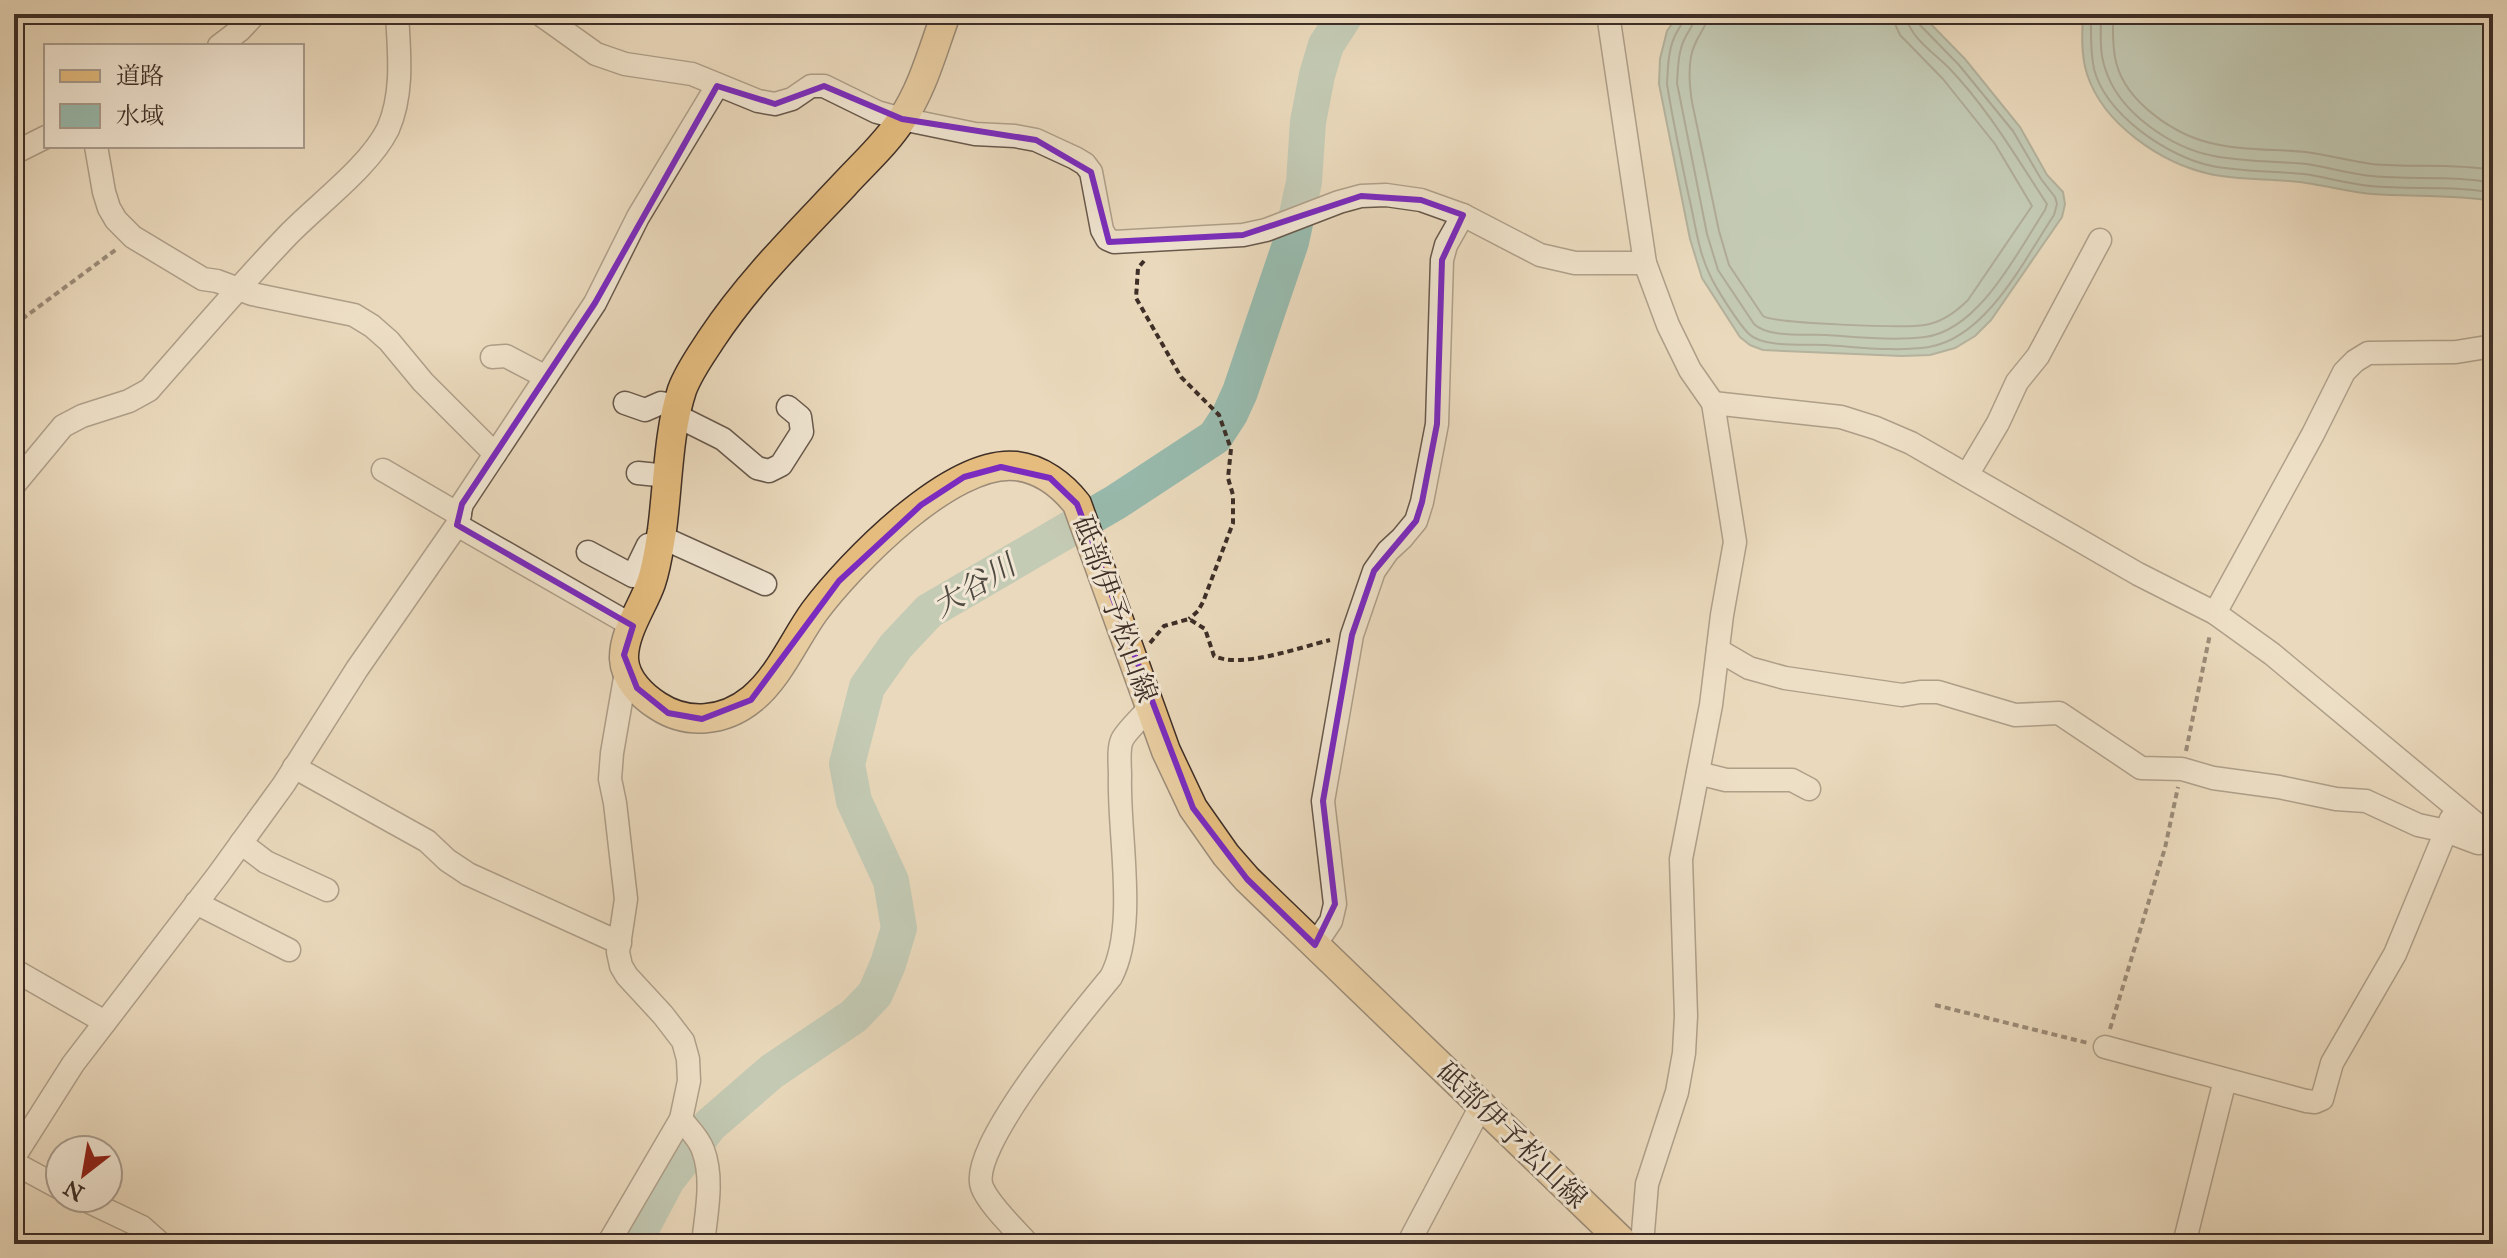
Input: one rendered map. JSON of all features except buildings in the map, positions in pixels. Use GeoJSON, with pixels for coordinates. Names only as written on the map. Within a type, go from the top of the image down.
{"type":"FeatureCollection","features":[{"type":"Feature","properties":{"kind":"main road"},"geometry":{"type":"LineString","coordinates":[[626,672],[624,655],[652,582],[678,411],[682,391],[693,368],[745,292],[902,119],[926,70],[946,14]]}},
{"type":"Feature","properties":{"kind":"main road","name":"砥部伊予松山線"},"geometry":{"type":"LineString","coordinates":[[626,672],[652,703],[686,719],[702,719],[737,708],[751,700],[766,685],[813,613],[839,581],[872,545],[921,505],[964,477],[1001,467],[1016,466],[1050,478],[1067,491],[1077,504],[1166,751],[1209,833],[1247,879],[1625,1244]]}},
{"type":"Feature","properties":{"kind":"street"},"geometry":{"type":"LineString","coordinates":[[222,44],[255,14]]}},
{"type":"Feature","properties":{"kind":"street"},"geometry":{"type":"LineString","coordinates":[[14,485],[63,426],[82,416],[129,401],[149,390],[288,234],[372,153],[388,129],[396,102],[399,72],[397,14]]}},
{"type":"Feature","properties":{"kind":"street"},"geometry":{"type":"LineString","coordinates":[[540,14],[596,54],[625,64],[692,74],[758,101],[775,104],[792,99],[811,86],[824,86],[877,112],[902,119],[975,134],[1036,140],[1085,164],[1091,172],[1102,230],[1107,239],[1123,243],[1243,235],[1361,196],[1386,195],[1421,200],[1463,215],[1540,255],[1575,263],[1645,263]]}},
{"type":"Feature","properties":{"kind":"street"},"geometry":{"type":"LineString","coordinates":[[1608,14],[1645,263],[1684,359],[1713,403],[1735,542],[1711,705],[1681,859],[1686,1016],[1684,1053],[1677,1092],[1647,1184],[1642,1244]]}},
{"type":"Feature","properties":{"kind":"street"},"geometry":{"type":"LineString","coordinates":[[44,1178],[14,1160],[73,1064],[241,843],[458,520],[462,504],[595,303],[638,217],[717,86]]}},
{"type":"Feature","properties":{"kind":"street"},"geometry":{"type":"LineString","coordinates":[[14,153],[44,138]]}},
{"type":"Feature","properties":{"kind":"street"},"geometry":{"type":"LineString","coordinates":[[96,148],[109,208],[123,229],[133,237],[203,279],[252,294],[354,315],[372,326],[495,454]]}},
{"type":"Feature","properties":{"kind":"street"},"geometry":{"type":"LineString","coordinates":[[1315,945],[1331,921],[1335,904],[1323,801],[1352,635],[1374,571],[1416,521],[1422,502],[1437,424],[1442,260],[1446,245],[1463,215]]}},
{"type":"Feature","properties":{"kind":"street"},"geometry":{"type":"LineString","coordinates":[[1967,475],[1998,423],[2017,382],[2038,356],[2100,240]]}},
{"type":"Feature","properties":{"kind":"street"},"geometry":{"type":"LineString","coordinates":[[2215,613],[2344,372],[2355,361],[2368,353],[2456,352],[2493,346]]}},
{"type":"Feature","properties":{"kind":"street"},"geometry":{"type":"LineString","coordinates":[[492,357],[506,356],[546,377]]}},
{"type":"Feature","properties":{"kind":"street"},"geometry":{"type":"LineString","coordinates":[[625,403],[645,410],[661,403],[678,411],[723,439],[757,468],[769,471],[781,465],[802,432],[800,417],[788,407]]}},
{"type":"Feature","properties":{"kind":"street"},"geometry":{"type":"LineString","coordinates":[[1713,403],[1841,417],[1876,428],[1911,443],[2138,574],[2215,613],[2272,654],[2493,840]]}},
{"type":"Feature","properties":{"kind":"street"},"geometry":{"type":"LineString","coordinates":[[383,470],[458,520],[633,626]]}},
{"type":"Feature","properties":{"kind":"street"},"geometry":{"type":"LineString","coordinates":[[638,473],[668,476]]}},
{"type":"Feature","properties":{"kind":"street"},"geometry":{"type":"LineString","coordinates":[[588,552],[633,576],[648,545],[660,542],[765,584]]}},
{"type":"Feature","properties":{"kind":"street"},"geometry":{"type":"LineString","coordinates":[[1718,650],[1749,668],[1785,678],[1902,695],[1938,692],[2015,715],[2059,713],[2141,768],[2182,769],[2213,778],[2336,799],[2366,801],[2418,825],[2478,843],[2493,840]]}},
{"type":"Feature","properties":{"kind":"street"},"geometry":{"type":"LineString","coordinates":[[626,672],[610,779],[626,899],[618,952],[627,976],[683,1041],[688,1059],[691,1132],[708,1170],[709,1193],[703,1244]]}},
{"type":"Feature","properties":{"kind":"street"},"geometry":{"type":"LineString","coordinates":[[1028,1244],[989,1199],[980,1178],[998,1130],[1044,1060],[1111,977],[1117,965],[1125,884],[1121,740],[1150,707]]}},
{"type":"Feature","properties":{"kind":"street"},"geometry":{"type":"LineString","coordinates":[[294,767],[427,841],[468,874],[620,943]]}},
{"type":"Feature","properties":{"kind":"street"},"geometry":{"type":"LineString","coordinates":[[1698,773],[1726,780],[1792,780],[1809,789]]}},
{"type":"Feature","properties":{"kind":"street"},"geometry":{"type":"LineString","coordinates":[[2105,1047],[2306,1101],[2322,1099],[2332,1063],[2395,954],[2456,807]]}},
{"type":"Feature","properties":{"kind":"street"},"geometry":{"type":"LineString","coordinates":[[241,843],[266,862],[327,890]]}},
{"type":"Feature","properties":{"kind":"street"},"geometry":{"type":"LineString","coordinates":[[196,903],[289,950]]}},
{"type":"Feature","properties":{"kind":"street"},"geometry":{"type":"LineString","coordinates":[[14,970],[105,1022]]}},
{"type":"Feature","properties":{"kind":"street"},"geometry":{"type":"LineString","coordinates":[[2184,1244],[2225,1080]]}},
{"type":"Feature","properties":{"kind":"street"},"geometry":{"type":"LineString","coordinates":[[1408,1244],[1481,1106]]}},
{"type":"Feature","properties":{"kind":"street"},"geometry":{"type":"LineString","coordinates":[[608,1244],[691,1132]]}},
{"type":"Feature","properties":{"kind":"street"},"geometry":{"type":"LineString","coordinates":[[115,1214],[142,1227],[161,1244]]}},
{"type":"Feature","properties":{"kind":"path"},"geometry":{"type":"LineString","coordinates":[[14,325],[133,237]]}},
{"type":"Feature","properties":{"kind":"path"},"geometry":{"type":"LineString","coordinates":[[1134,661],[1164,626],[1189,619],[1198,611],[1233,523],[1233,495],[1228,478],[1231,449],[1219,415],[1181,377],[1136,298],[1138,268],[1147,258],[1154,241]]}},
{"type":"Feature","properties":{"kind":"path"},"geometry":{"type":"LineString","coordinates":[[1935,1005],[2105,1047],[2165,848],[2215,613]]}},
{"type":"Feature","properties":{"kind":"path"},"geometry":{"type":"LineString","coordinates":[[1189,619],[1205,629],[1214,656],[1222,660],[1250,659],[1352,635]]}},
{"type":"Feature","properties":{"kind":"highlighted area"},"geometry":{"type":"Polygon","coordinates":[[[717,86],[775,104],[824,86],[902,119],[1036,140],[1091,172],[1109,242],[1243,235],[1361,196],[1421,200],[1463,215],[1442,260],[1437,424],[1422,502],[1416,521],[1374,571],[1352,635],[1323,801],[1335,904],[1315,945],[1247,879],[1193,808],[1077,504],[1050,478],[1001,467],[964,477],[921,505],[839,581],[751,700],[702,719],[668,713],[637,688],[624,655],[633,626],[457,525],[462,504],[595,303],[717,86]]]}},
{"type":"Feature","properties":{"kind":"water"},"geometry":{"type":"Polygon","coordinates":[[[1679,14],[1921,14],[1965,59],[2020,127],[2047,175],[2063,192],[2065,204],[2062,217],[1991,320],[1975,336],[1955,348],[1930,355],[1902,356],[1763,350],[1740,337],[1702,278],[1690,239],[1659,84],[1660,59],[1667,31],[1679,14]]]}},
{"type":"Feature","properties":{"kind":"water"},"geometry":{"type":"Polygon","coordinates":[[[2083,14],[2493,14],[2493,201],[2372,194],[2294,181],[2246,179],[2210,174],[2172,161],[2136,139],[2120,125],[2095,92],[2084,59],[2083,14]]]}},
{"type":"Feature","properties":{"kind":"waterway","name":"大谷川"},"geometry":{"type":"LineString","coordinates":[[633,1244],[667,1180],[710,1125],[771,1072],[854,1016],[875,994],[899,928],[891,881],[854,801],[847,764],[867,687],[896,646],[929,611],[1116,502],[1215,437],[1230,414],[1291,242],[1304,182],[1308,122],[1317,75],[1326,45],[1346,14]]}}]}
